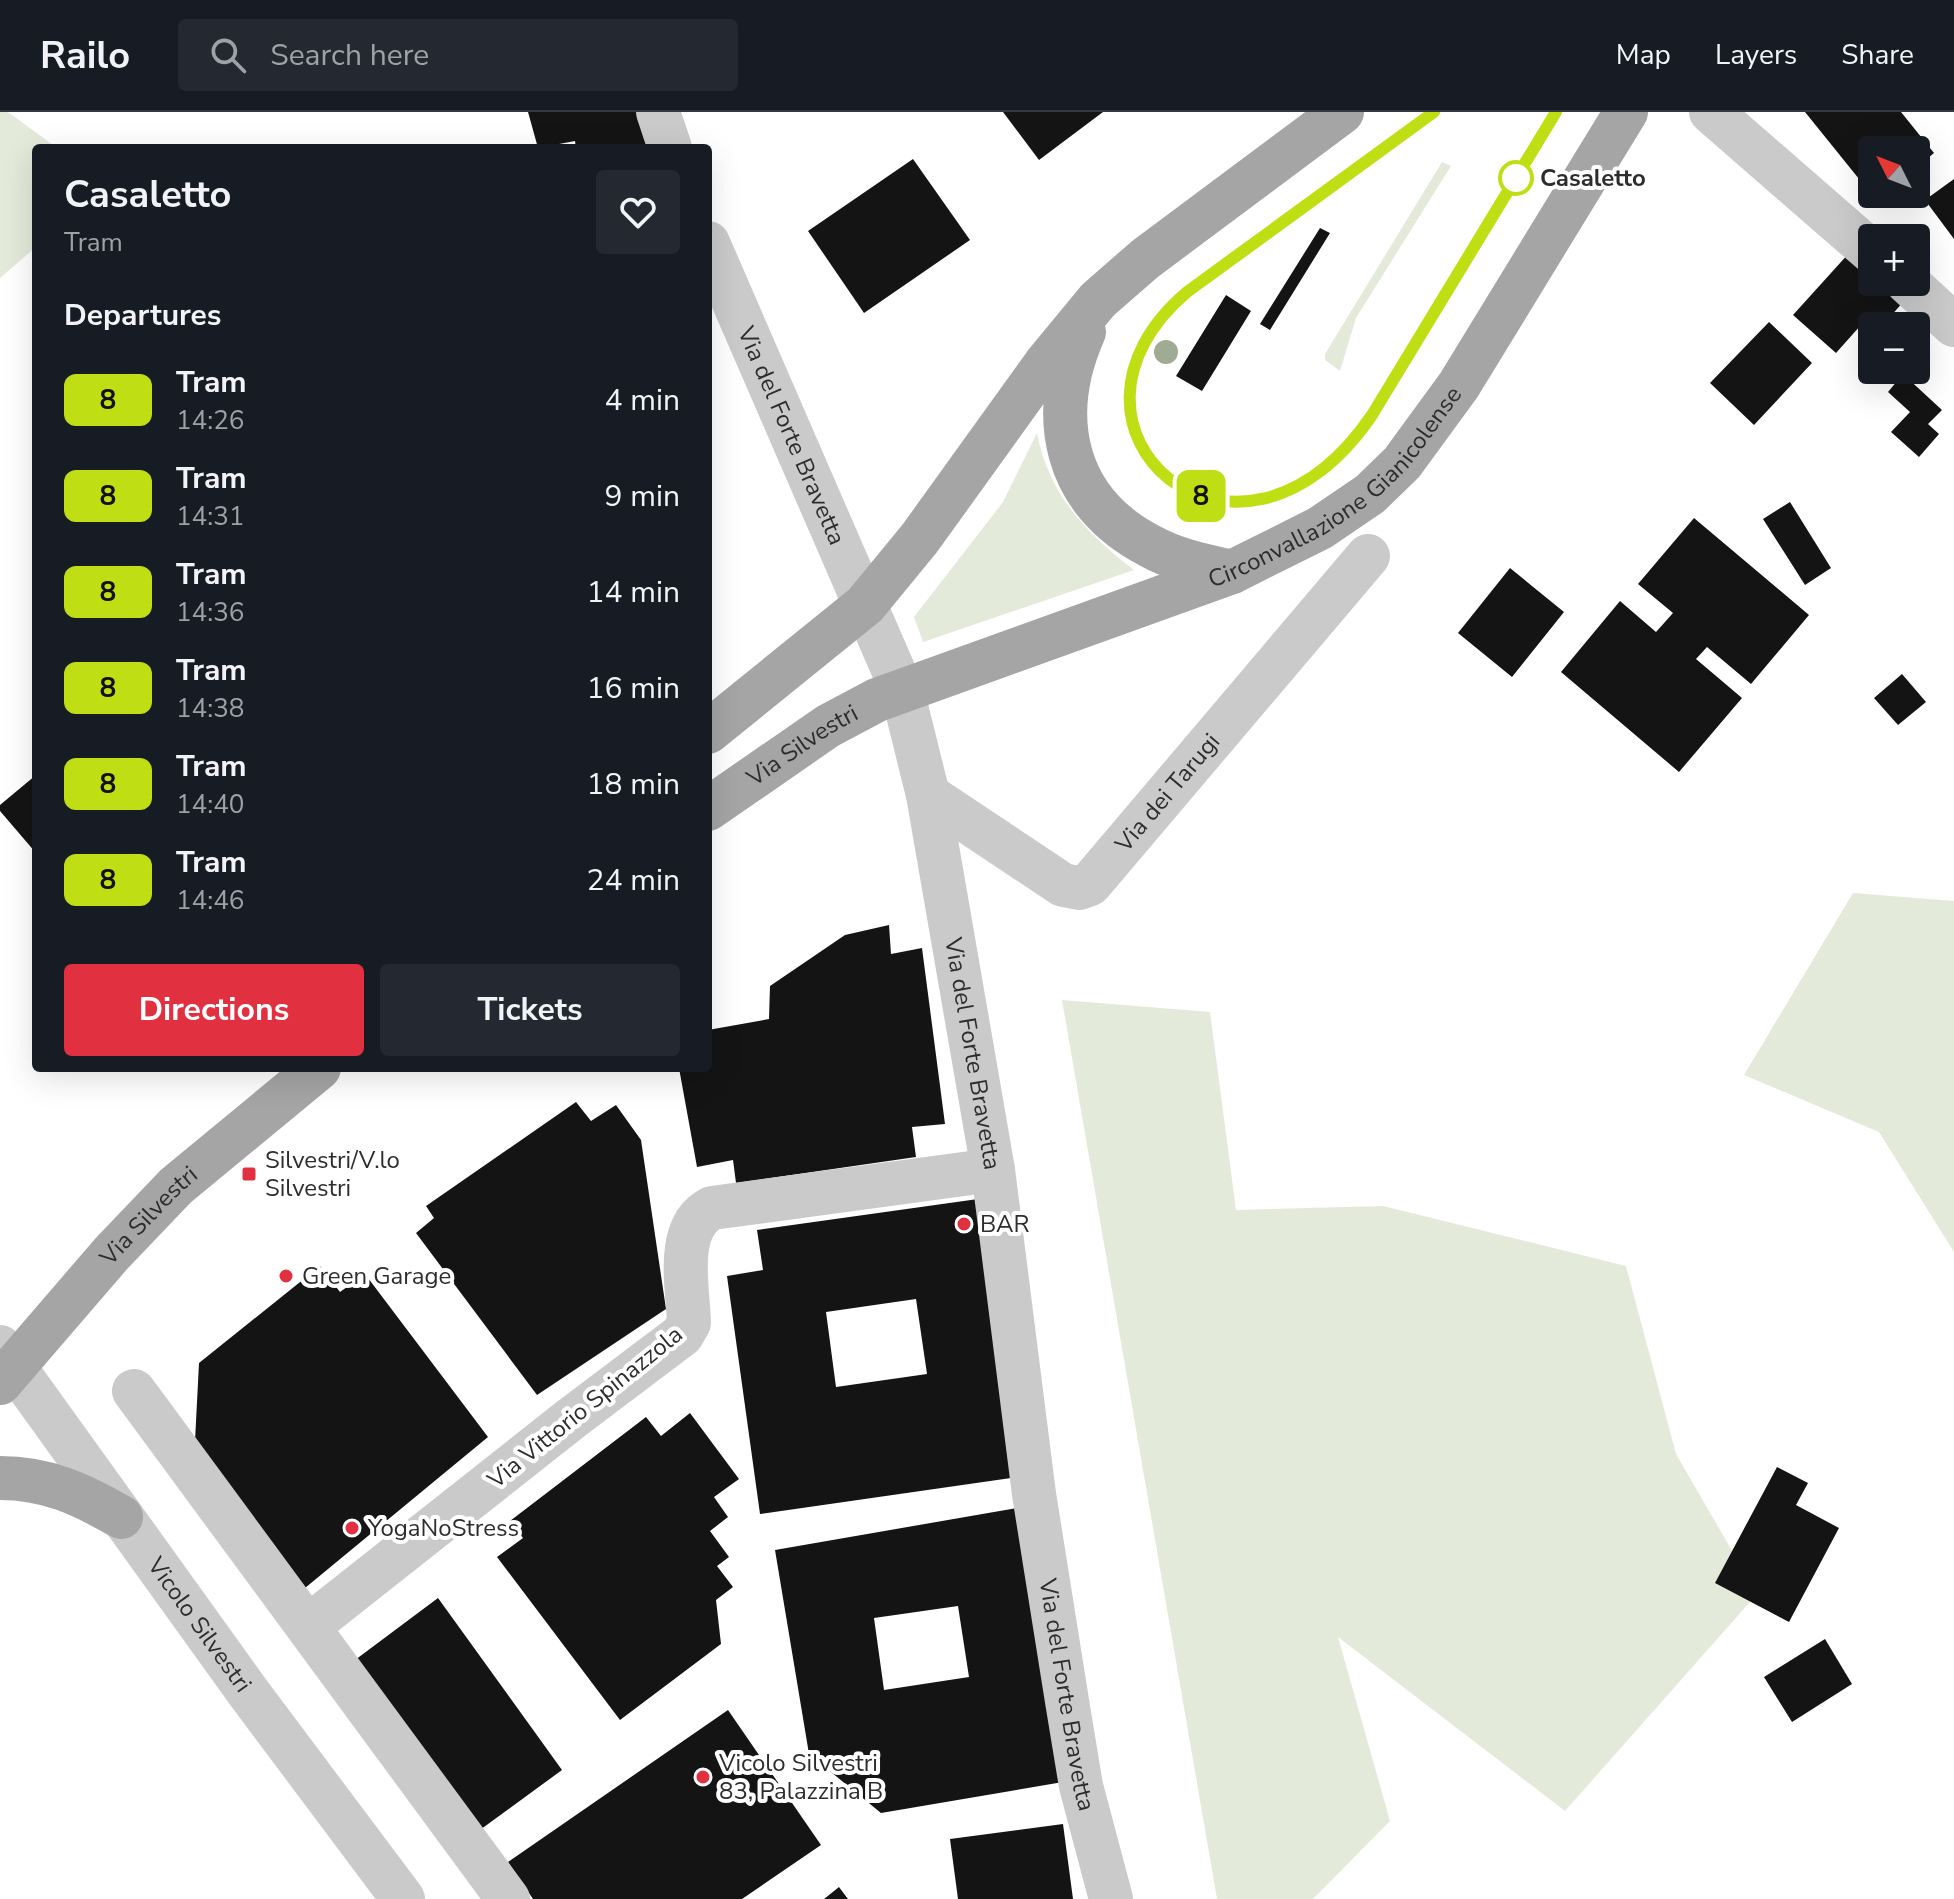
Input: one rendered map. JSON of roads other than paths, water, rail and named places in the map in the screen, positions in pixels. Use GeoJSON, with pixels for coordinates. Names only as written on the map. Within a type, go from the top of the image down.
{"type":"FeatureCollection","features":[{"type":"Feature","properties":{"kind":"main road"},"geometry":{"type":"LineString","coordinates":[[712,729],[865,605],[920,538],[1051,355],[1098,300],[1145,259],[1342,112]]}},
{"type":"Feature","properties":{"kind":"main road","name":"Circonvallazione Gianicolense"},"geometry":{"type":"LineString","coordinates":[[902,690],[1232,572],[1337,517],[1370,494],[1402,463],[1459,385],[1626,112]]}},
{"type":"Feature","properties":{"kind":"main road"},"geometry":{"type":"LineString","coordinates":[[1098,300],[1065,385],[1065,439],[1074,463],[1099,503],[1138,538],[1162,552],[1232,572]]}},
{"type":"Feature","properties":{"kind":"main road","name":"Via Silvestri"},"geometry":{"type":"LineString","coordinates":[[712,806],[828,726],[902,690]]}},
{"type":"Feature","properties":{"kind":"main road","name":"Via Silvestri"},"geometry":{"type":"LineString","coordinates":[[4,1366],[176,1186],[314,1072]]}},
{"type":"Feature","properties":{"kind":"main road"},"geometry":{"type":"LineString","coordinates":[[0,1478],[34,1479],[61,1486],[121,1517]]}},
{"type":"Feature","properties":{"kind":"street"},"geometry":{"type":"LineString","coordinates":[[658,112],[669,144]]}},
{"type":"Feature","properties":{"kind":"street"},"geometry":{"type":"LineString","coordinates":[[1711,112],[1858,240]]}},
{"type":"Feature","properties":{"kind":"street","name":"Via del Forte Bravetta"},"geometry":{"type":"LineString","coordinates":[[712,252],[902,690],[928,795],[993,1170],[1034,1494],[1062,1672],[1081,1786],[1111,1899]]}},
{"type":"Feature","properties":{"kind":"street"},"geometry":{"type":"LineString","coordinates":[[1922,296],[1954,325]]}},
{"type":"Feature","properties":{"kind":"street","name":"Via dei Tarugi"},"geometry":{"type":"LineString","coordinates":[[928,795],[1063,885],[1079,888],[1090,884],[1368,556]]}},
{"type":"Feature","properties":{"kind":"street","name":"Via Vittorio Spinazzola"},"geometry":{"type":"LineString","coordinates":[[310,1625],[682,1335],[689,1323],[689,1230],[703,1213],[712,1208],[993,1170]]}},
{"type":"Feature","properties":{"kind":"street","name":"Vicolo Silvestri"},"geometry":{"type":"LineString","coordinates":[[4,1366],[121,1517],[403,1899]]}},
{"type":"Feature","properties":{"kind":"street"},"geometry":{"type":"LineString","coordinates":[[134,1391],[310,1625],[508,1899]]}},
{"type":"Feature","properties":{"kind":"tram line"},"geometry":{"type":"LineString","coordinates":[[1434,112],[1187,292],[1144,345],[1130,397],[1140,443],[1169,479],[1212,499],[1264,499],[1319,472],[1372,415],[1556,112]]}},
{"type":"Feature","properties":{"kind":"tram line","name":"8"},"geometry":{"type":"LineString","coordinates":[[1434,112],[1187,292],[1148,334],[1134,368],[1130,402],[1132,415],[1145,453],[1172,481],[1196,495],[1221,502],[1236,504],[1267,500],[1316,473],[1349,446],[1372,415],[1556,112]]}},
{"type":"Feature","properties":{"kind":"place","name":"Casaletto"},"geometry":{"type":"Point","coordinates":[1516,178]}},
{"type":"Feature","properties":{"kind":"place","name":"Silvestri/V.lo Silvestri"},"geometry":{"type":"Point","coordinates":[249,1174]}},
{"type":"Feature","properties":{"kind":"place","name":"BAR"},"geometry":{"type":"Point","coordinates":[964,1224]}},
{"type":"Feature","properties":{"kind":"place","name":"Green Garage"},"geometry":{"type":"Point","coordinates":[286,1276]}},
{"type":"Feature","properties":{"kind":"place","name":"YogaNoStress"},"geometry":{"type":"Point","coordinates":[352,1528]}},
{"type":"Feature","properties":{"kind":"place","name":"Vicolo Silvestri 83, Palazzina B"},"geometry":{"type":"Point","coordinates":[703,1777]}}]}
